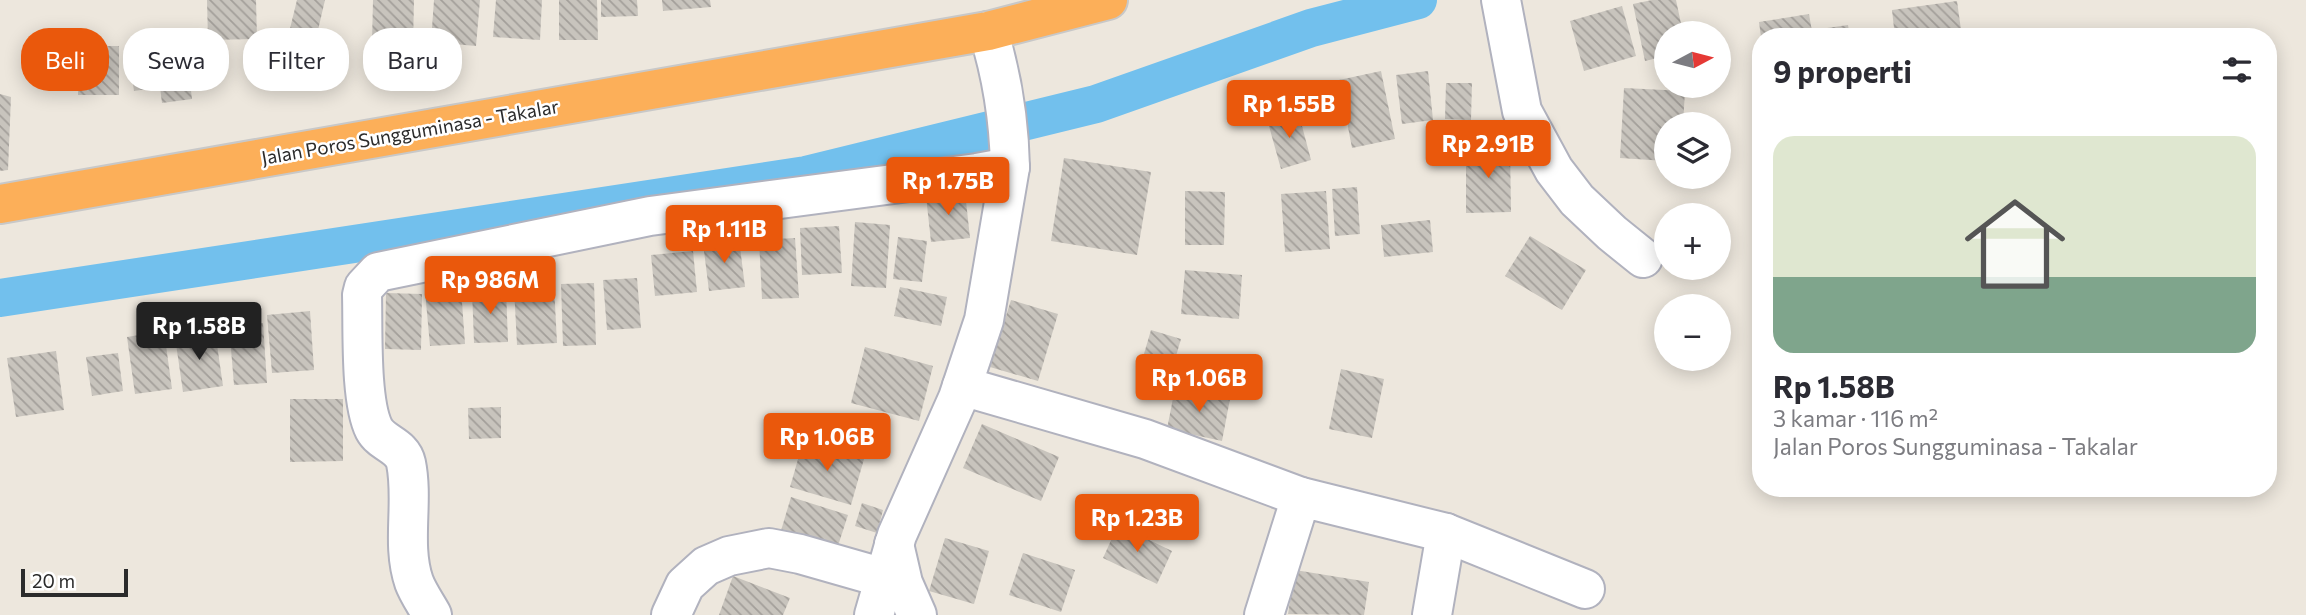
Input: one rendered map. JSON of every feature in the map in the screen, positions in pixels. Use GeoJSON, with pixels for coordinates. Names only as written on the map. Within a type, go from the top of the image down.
{"type":"FeatureCollection","features":[{"type":"Feature","properties":{"kind":"highway","name":"Jalan Poros Sungguminasa - Takalar"},"geometry":{"type":"LineString","coordinates":[[0,204],[994,48],[1108,0]]}},
{"type":"Feature","properties":{"kind":"street"},"geometry":{"type":"LineString","coordinates":[[1502,4],[1522,111],[1554,170],[1577,200],[1643,258]]}},
{"type":"Feature","properties":{"kind":"street"},"geometry":{"type":"LineString","coordinates":[[874,615],[889,561],[962,386],[984,320],[1009,156],[994,48]]}},
{"type":"Feature","properties":{"kind":"street"},"geometry":{"type":"LineString","coordinates":[[432,615],[414,582],[408,554],[409,501],[403,454],[375,431],[367,412],[362,295],[364,287],[378,272],[650,216],[977,173],[1009,156]]}},
{"type":"Feature","properties":{"kind":"street"},"geometry":{"type":"LineString","coordinates":[[962,386],[1145,439],[1301,497],[1446,533],[1585,589]]}},
{"type":"Feature","properties":{"kind":"street"},"geometry":{"type":"LineString","coordinates":[[1264,615],[1301,497]]}},
{"type":"Feature","properties":{"kind":"street"},"geometry":{"type":"LineString","coordinates":[[1432,615],[1446,533]]}},
{"type":"Feature","properties":{"kind":"street"},"geometry":{"type":"LineString","coordinates":[[671,615],[685,585],[706,566],[729,556],[769,548],[800,554],[889,561]]}},
{"type":"Feature","properties":{"kind":"street"},"geometry":{"type":"LineString","coordinates":[[889,561],[903,583],[917,615]]}},
{"type":"Feature","properties":{"kind":"building"},"geometry":{"type":"Polygon","coordinates":[[[207,0],[256,0],[257,28],[243,28],[243,39],[229,40],[229,28],[208,28],[207,0]]]}},
{"type":"Feature","properties":{"kind":"building"},"geometry":{"type":"Polygon","coordinates":[[[297,0],[325,0],[318,28],[290,28],[297,0]]]}},
{"type":"Feature","properties":{"kind":"building"},"geometry":{"type":"Polygon","coordinates":[[[373,0],[414,0],[413,28],[372,28],[373,0]]]}},
{"type":"Feature","properties":{"kind":"building"},"geometry":{"type":"Polygon","coordinates":[[[434,0],[480,0],[476,46],[462,45],[462,28],[432,28],[434,0]]]}},
{"type":"Feature","properties":{"kind":"building"},"geometry":{"type":"Polygon","coordinates":[[[496,0],[542,0],[540,40],[493,37],[496,0]]]}},
{"type":"Feature","properties":{"kind":"building"},"geometry":{"type":"Polygon","coordinates":[[[559,0],[597,0],[598,40],[559,40],[559,0]]]}},
{"type":"Feature","properties":{"kind":"building"},"geometry":{"type":"Polygon","coordinates":[[[601,0],[637,0],[638,16],[601,17],[601,0]]]}},
{"type":"Feature","properties":{"kind":"building"},"geometry":{"type":"Polygon","coordinates":[[[662,0],[710,0],[711,7],[663,11],[662,0]]]}},
{"type":"Feature","properties":{"kind":"building"},"geometry":{"type":"Polygon","coordinates":[[[1652,0],[1676,0],[1680,21],[1654,21],[1654,59],[1645,61],[1633,4],[1652,0]]]}},
{"type":"Feature","properties":{"kind":"building"},"geometry":{"type":"Polygon","coordinates":[[[1957,1],[1961,28],[1894,28],[1892,10],[1957,1]]]}},
{"type":"Feature","properties":{"kind":"building"},"geometry":{"type":"Polygon","coordinates":[[[1622,6],[1636,56],[1584,71],[1570,21],[1622,6]]]}},
{"type":"Feature","properties":{"kind":"building"},"geometry":{"type":"Polygon","coordinates":[[[1809,14],[1811,28],[1760,28],[1759,22],[1809,14]]]}},
{"type":"Feature","properties":{"kind":"building"},"geometry":{"type":"Polygon","coordinates":[[[1848,25],[1848,28],[1827,28],[1848,25]]]}},
{"type":"Feature","properties":{"kind":"building"},"geometry":{"type":"Polygon","coordinates":[[[109,46],[119,46],[119,95],[78,95],[78,91],[109,91],[109,46]]]}},
{"type":"Feature","properties":{"kind":"building"},"geometry":{"type":"Polygon","coordinates":[[[1381,71],[1395,139],[1352,148],[1339,80],[1381,71]]]}},
{"type":"Feature","properties":{"kind":"building"},"geometry":{"type":"Polygon","coordinates":[[[1428,71],[1433,120],[1402,124],[1396,75],[1428,71]]]}},
{"type":"Feature","properties":{"kind":"building"},"geometry":{"type":"Polygon","coordinates":[[[1446,83],[1472,83],[1471,120],[1445,119],[1446,83]]]}},
{"type":"Feature","properties":{"kind":"building"},"geometry":{"type":"Polygon","coordinates":[[[1624,88],[1654,89],[1654,98],[1685,98],[1684,112],[1654,112],[1654,160],[1620,158],[1624,88]]]}},
{"type":"Feature","properties":{"kind":"building"},"geometry":{"type":"Polygon","coordinates":[[[160,91],[191,91],[192,99],[162,103],[160,91]]]}},
{"type":"Feature","properties":{"kind":"building"},"geometry":{"type":"Polygon","coordinates":[[[0,94],[11,97],[8,170],[0,171],[0,94]]]}},
{"type":"Feature","properties":{"kind":"building"},"geometry":{"type":"Polygon","coordinates":[[[1298,111],[1311,160],[1281,169],[1267,119],[1298,111]]]}},
{"type":"Feature","properties":{"kind":"building"},"geometry":{"type":"Polygon","coordinates":[[[1510,146],[1511,212],[1466,213],[1466,147],[1510,146]]]}},
{"type":"Feature","properties":{"kind":"building"},"geometry":{"type":"Polygon","coordinates":[[[1064,158],[1151,172],[1137,255],[1051,241],[1064,158]]]}},
{"type":"Feature","properties":{"kind":"building"},"geometry":{"type":"Polygon","coordinates":[[[1357,187],[1360,234],[1335,236],[1332,189],[1357,187]]]}},
{"type":"Feature","properties":{"kind":"building"},"geometry":{"type":"Polygon","coordinates":[[[1185,191],[1225,192],[1224,245],[1185,245],[1185,191]]]}},
{"type":"Feature","properties":{"kind":"building"},"geometry":{"type":"Polygon","coordinates":[[[1326,191],[1330,249],[1285,252],[1281,194],[1326,191]]]}},
{"type":"Feature","properties":{"kind":"building"},"geometry":{"type":"Polygon","coordinates":[[[965,192],[970,238],[931,242],[926,196],[965,192]]]}},
{"type":"Feature","properties":{"kind":"building"},"geometry":{"type":"Polygon","coordinates":[[[1430,220],[1433,252],[1384,257],[1381,225],[1430,220]]]}},
{"type":"Feature","properties":{"kind":"building"},"geometry":{"type":"Polygon","coordinates":[[[855,222],[890,225],[886,288],[851,286],[855,222]]]}},
{"type":"Feature","properties":{"kind":"building"},"geometry":{"type":"Polygon","coordinates":[[[839,226],[842,273],[802,275],[800,228],[839,226]]]}},
{"type":"Feature","properties":{"kind":"building"},"geometry":{"type":"Polygon","coordinates":[[[1530,236],[1586,270],[1562,310],[1505,276],[1530,236]]]}},
{"type":"Feature","properties":{"kind":"building"},"geometry":{"type":"Polygon","coordinates":[[[898,237],[927,241],[922,282],[893,279],[898,237]]]}},
{"type":"Feature","properties":{"kind":"building"},"geometry":{"type":"Polygon","coordinates":[[[795,238],[799,298],[762,299],[759,240],[795,238]]]}},
{"type":"Feature","properties":{"kind":"building"},"geometry":{"type":"Polygon","coordinates":[[[739,239],[745,287],[709,291],[703,243],[739,239]]]}},
{"type":"Feature","properties":{"kind":"building"},"geometry":{"type":"Polygon","coordinates":[[[693,251],[697,292],[655,296],[651,255],[693,251]]]}},
{"type":"Feature","properties":{"kind":"building"},"geometry":{"type":"Polygon","coordinates":[[[1185,270],[1242,275],[1239,319],[1181,314],[1185,270]]]}},
{"type":"Feature","properties":{"kind":"building"},"geometry":{"type":"Polygon","coordinates":[[[637,278],[641,328],[607,330],[603,280],[637,278]]]}},
{"type":"Feature","properties":{"kind":"building"},"geometry":{"type":"Polygon","coordinates":[[[594,283],[596,345],[563,346],[561,284],[594,283]]]}},
{"type":"Feature","properties":{"kind":"building"},"geometry":{"type":"Polygon","coordinates":[[[554,285],[557,343],[517,345],[514,287],[554,285]]]}},
{"type":"Feature","properties":{"kind":"building"},"geometry":{"type":"Polygon","coordinates":[[[900,287],[947,297],[941,326],[894,316],[900,287]]]}},
{"type":"Feature","properties":{"kind":"building"},"geometry":{"type":"Polygon","coordinates":[[[461,288],[465,344],[430,346],[425,291],[461,288]]]}},
{"type":"Feature","properties":{"kind":"building"},"geometry":{"type":"Polygon","coordinates":[[[472,289],[506,289],[508,342],[474,343],[472,289]]]}},
{"type":"Feature","properties":{"kind":"building"},"geometry":{"type":"Polygon","coordinates":[[[386,293],[422,294],[421,350],[385,349],[386,293]]]}},
{"type":"Feature","properties":{"kind":"building"},"geometry":{"type":"Polygon","coordinates":[[[1011,300],[1058,314],[1038,381],[990,367],[1011,300]]]}},
{"type":"Feature","properties":{"kind":"building"},"geometry":{"type":"Polygon","coordinates":[[[310,311],[314,370],[272,373],[267,315],[310,311]]]}},
{"type":"Feature","properties":{"kind":"building"},"geometry":{"type":"Polygon","coordinates":[[[263,323],[267,383],[234,385],[229,325],[263,323]]]}},
{"type":"Feature","properties":{"kind":"building"},"geometry":{"type":"Polygon","coordinates":[[[1151,330],[1181,339],[1166,390],[1136,381],[1151,330]]]}},
{"type":"Feature","properties":{"kind":"building"},"geometry":{"type":"Polygon","coordinates":[[[164,331],[172,389],[135,394],[127,337],[164,331]]]}},
{"type":"Feature","properties":{"kind":"building"},"geometry":{"type":"Polygon","coordinates":[[[215,331],[223,386],[183,392],[175,337],[215,331]]]}},
{"type":"Feature","properties":{"kind":"building"},"geometry":{"type":"Polygon","coordinates":[[[865,347],[933,366],[919,421],[851,403],[865,347]]]}},
{"type":"Feature","properties":{"kind":"building"},"geometry":{"type":"Polygon","coordinates":[[[56,351],[64,410],[16,417],[7,358],[56,351]]]}},
{"type":"Feature","properties":{"kind":"building"},"geometry":{"type":"Polygon","coordinates":[[[118,353],[123,391],[92,396],[86,357],[118,353]]]}},
{"type":"Feature","properties":{"kind":"building"},"geometry":{"type":"Polygon","coordinates":[[[1341,369],[1384,379],[1372,438],[1329,429],[1341,369]]]}},
{"type":"Feature","properties":{"kind":"building"},"geometry":{"type":"Polygon","coordinates":[[[1175,388],[1230,399],[1222,441],[1167,429],[1175,388]]]}},
{"type":"Feature","properties":{"kind":"building"},"geometry":{"type":"Polygon","coordinates":[[[290,399],[343,399],[343,461],[290,462],[290,399]]]}},
{"type":"Feature","properties":{"kind":"building"},"geometry":{"type":"Polygon","coordinates":[[[501,407],[501,438],[469,439],[468,408],[501,407]]]}},
{"type":"Feature","properties":{"kind":"building"},"geometry":{"type":"Polygon","coordinates":[[[982,424],[1059,457],[1041,501],[963,468],[982,424]]]}},
{"type":"Feature","properties":{"kind":"building"},"geometry":{"type":"Polygon","coordinates":[[[803,442],[864,459],[851,505],[790,487],[803,442]]]}},
{"type":"Feature","properties":{"kind":"building"},"geometry":{"type":"Polygon","coordinates":[[[791,497],[848,515],[836,552],[780,534],[791,497]]]}},
{"type":"Feature","properties":{"kind":"building"},"geometry":{"type":"Polygon","coordinates":[[[862,503],[883,510],[877,533],[855,526],[862,503]]]}},
{"type":"Feature","properties":{"kind":"building"},"geometry":{"type":"Polygon","coordinates":[[[1118,525],[1172,551],[1157,584],[1103,558],[1118,525]]]}},
{"type":"Feature","properties":{"kind":"building"},"geometry":{"type":"Polygon","coordinates":[[[945,538],[989,551],[974,604],[929,591],[945,538]]]}},
{"type":"Feature","properties":{"kind":"building"},"geometry":{"type":"Polygon","coordinates":[[[1023,553],[1075,570],[1061,612],[1009,595],[1023,553]]]}},
{"type":"Feature","properties":{"kind":"building"},"geometry":{"type":"Polygon","coordinates":[[[1295,570],[1369,582],[1364,615],[1288,614],[1295,570]]]}},
{"type":"Feature","properties":{"kind":"building"},"geometry":{"type":"Polygon","coordinates":[[[733,576],[790,598],[783,615],[719,615],[733,576]]]}},
{"type":"Feature","properties":{"kind":"waterway"},"geometry":{"type":"LineString","coordinates":[[0,298],[806,175],[1096,104],[1311,28],[1418,0]]}}]}
